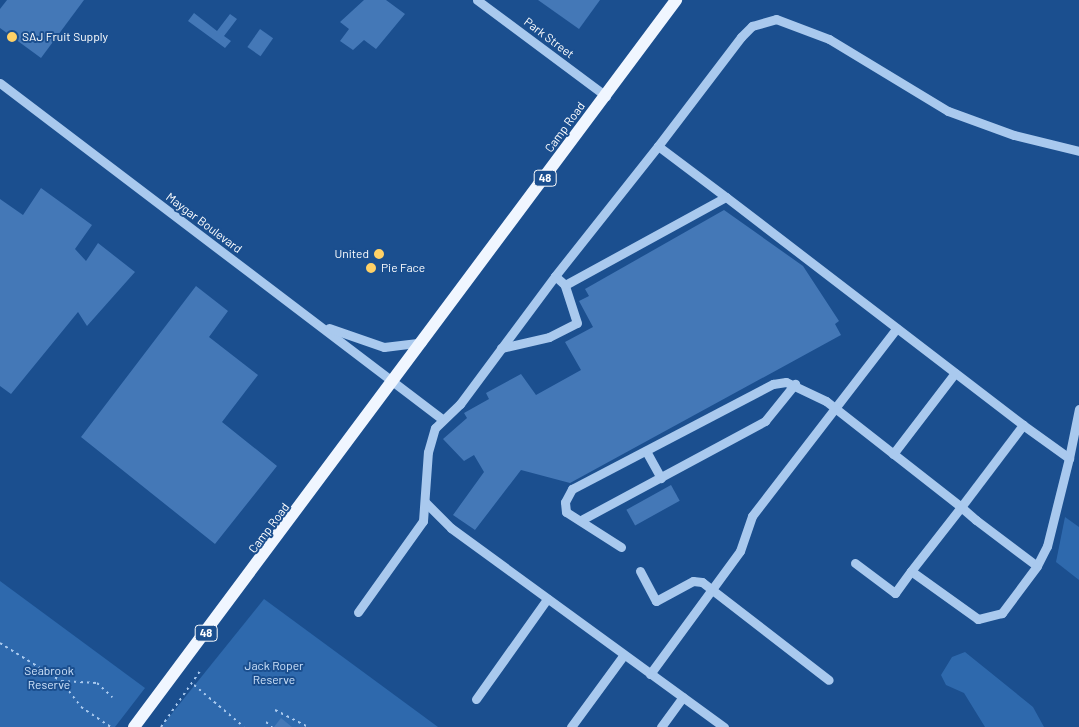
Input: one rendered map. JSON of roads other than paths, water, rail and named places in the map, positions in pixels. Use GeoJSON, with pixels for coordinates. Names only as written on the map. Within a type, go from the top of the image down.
{"type":"FeatureCollection","features":[{"type":"Feature","properties":{"kind":"main road","name":"Camp Road"},"geometry":{"type":"LineString","coordinates":[[134,727],[676,0]]}},
{"type":"Feature","properties":{"kind":"street","name":"Park Street"},"geometry":{"type":"LineString","coordinates":[[477,0],[606,96]]}},
{"type":"Feature","properties":{"kind":"street"},"geometry":{"type":"LineString","coordinates":[[358,612],[423,522],[429,442],[442,419],[460,404],[555,276],[752,26],[776,19],[829,39],[948,111],[1014,135],[1079,151]]}},
{"type":"Feature","properties":{"kind":"street","name":"Maygar Boulevard"},"geometry":{"type":"LineString","coordinates":[[0,84],[442,419]]}},
{"type":"Feature","properties":{"kind":"street"},"geometry":{"type":"LineString","coordinates":[[658,146],[1023,425],[1069,458]]}},
{"type":"Feature","properties":{"kind":"street"},"geometry":{"type":"LineString","coordinates":[[565,285],[726,197]]}},
{"type":"Feature","properties":{"kind":"street"},"geometry":{"type":"LineString","coordinates":[[501,348],[548,337],[577,322],[565,285],[555,276]]}},
{"type":"Feature","properties":{"kind":"street"},"geometry":{"type":"LineString","coordinates":[[315,322],[384,347],[422,342]]}},
{"type":"Feature","properties":{"kind":"street"},"geometry":{"type":"LineString","coordinates":[[650,674],[740,551],[752,516],[897,328]]}},
{"type":"Feature","properties":{"kind":"street"},"geometry":{"type":"LineString","coordinates":[[893,454],[955,373]]}},
{"type":"Feature","properties":{"kind":"street"},"geometry":{"type":"LineString","coordinates":[[621,547],[583,519],[565,510],[572,489],[773,384],[795,384],[835,408],[1037,566]]}},
{"type":"Feature","properties":{"kind":"street"},"geometry":{"type":"LineString","coordinates":[[583,519],[765,421],[795,384]]}},
{"type":"Feature","properties":{"kind":"street"},"geometry":{"type":"LineString","coordinates":[[911,571],[971,616],[987,620],[1009,606],[1037,566],[1047,546],[1079,409]]}},
{"type":"Feature","properties":{"kind":"street"},"geometry":{"type":"LineString","coordinates":[[855,563],[895,593],[1023,425]]}},
{"type":"Feature","properties":{"kind":"street"},"geometry":{"type":"LineString","coordinates":[[646,450],[661,478]]}},
{"type":"Feature","properties":{"kind":"street"},"geometry":{"type":"LineString","coordinates":[[425,502],[437,518],[623,656],[724,727]]}},
{"type":"Feature","properties":{"kind":"street"},"geometry":{"type":"LineString","coordinates":[[640,571],[656,602],[693,581],[711,590],[829,680]]}},
{"type":"Feature","properties":{"kind":"street"},"geometry":{"type":"LineString","coordinates":[[476,699],[547,599]]}},
{"type":"Feature","properties":{"kind":"street"},"geometry":{"type":"LineString","coordinates":[[571,727],[623,656]]}},
{"type":"Feature","properties":{"kind":"street"},"geometry":{"type":"LineString","coordinates":[[661,727],[683,698]]}},
{"type":"Feature","properties":{"kind":"place","name":"SAJ Fruit Supply"},"geometry":{"type":"Point","coordinates":[12,37]}},
{"type":"Feature","properties":{"kind":"place","name":"United"},"geometry":{"type":"Point","coordinates":[379,254]}},
{"type":"Feature","properties":{"kind":"place","name":"Pie Face"},"geometry":{"type":"Point","coordinates":[371,268]}},
{"type":"Feature","properties":{"kind":"park label","name":"Jack Roper Reserve"},"geometry":{"type":"Point","coordinates":[274,673]}},
{"type":"Feature","properties":{"kind":"park label","name":"Seabrook Reserve"},"geometry":{"type":"Point","coordinates":[49,678]}}]}
